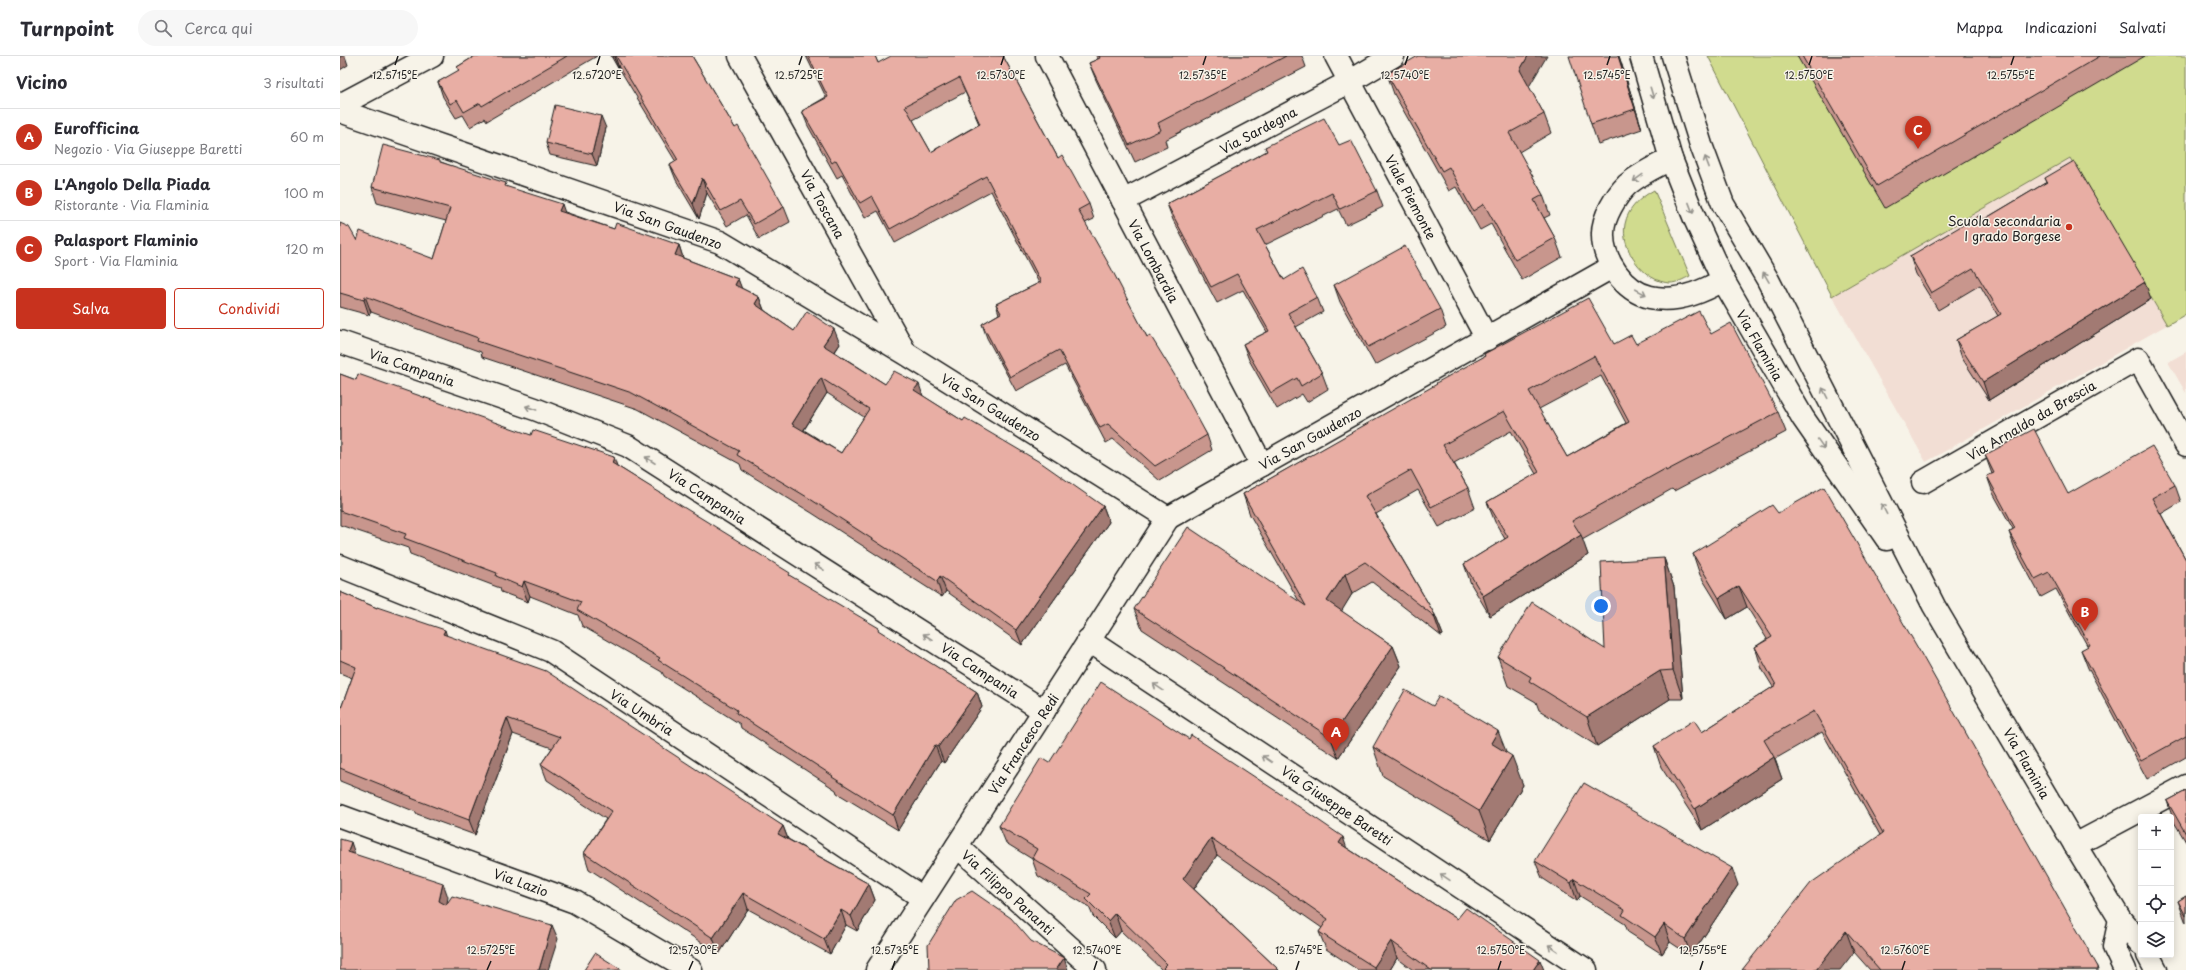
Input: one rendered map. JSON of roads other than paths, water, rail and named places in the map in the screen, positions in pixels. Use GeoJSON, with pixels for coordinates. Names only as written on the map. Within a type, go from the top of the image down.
{"type":"FeatureCollection","features":[{"type":"Feature","properties":{"kind":"street","name":"Via Toscana"},"geometry":{"type":"LineString","coordinates":[[740,56],[905,353]]}},
{"type":"Feature","properties":{"kind":"street","name":"Via Lombardia"},"geometry":{"type":"LineString","coordinates":[[1047,56],[1262,464]]}},
{"type":"Feature","properties":{"kind":"street","name":"Viale Piemonte"},"geometry":{"type":"LineString","coordinates":[[1336,56],[1487,339]]}},
{"type":"Feature","properties":{"kind":"street","name":"Via Sardegna"},"geometry":{"type":"LineString","coordinates":[[1123,201],[1349,82],[1392,56]]}},
{"type":"Feature","properties":{"kind":"street","name":"Via Flaminia"},"geometry":{"type":"LineString","coordinates":[[1641,56],[1671,159],[1695,219],[1723,280],[1803,418],[1934,606]]}},
{"type":"Feature","properties":{"kind":"street","name":"Via Flaminia"},"geometry":{"type":"LineString","coordinates":[[1673,56],[1701,145],[1723,204],[1768,280],[1934,606],[2120,919],[2138,940]]}},
{"type":"Feature","properties":{"kind":"street"},"geometry":{"type":"LineString","coordinates":[[340,105],[420,59]]}},
{"type":"Feature","properties":{"kind":"street","name":"Via San Gaudenzo"},"geometry":{"type":"LineString","coordinates":[[340,111],[720,242],[905,353],[1168,518],[1612,267]]}},
{"type":"Feature","properties":{"kind":"street"},"geometry":{"type":"LineString","coordinates":[[1671,159],[1651,169],[1627,186],[1612,206],[1606,220],[1603,233],[1605,250],[1612,267],[1625,284],[1650,297],[1681,298],[1706,290],[1723,280]]}},
{"type":"Feature","properties":{"kind":"street","name":"Via Campania"},"geometry":{"type":"LineString","coordinates":[[340,342],[536,409],[628,446],[1044,711]]}},
{"type":"Feature","properties":{"kind":"street","name":"Via Arnaldo da Brescia"},"geometry":{"type":"LineString","coordinates":[[1923,482],[2138,359],[2186,445]]}},
{"type":"Feature","properties":{"kind":"street","name":"Via Francesco Redi"},"geometry":{"type":"LineString","coordinates":[[877,970],[1088,640],[1168,518]]}},
{"type":"Feature","properties":{"kind":"street","name":"Via Umbria"},"geometry":{"type":"LineString","coordinates":[[340,566],[551,651],[923,898]]}},
{"type":"Feature","properties":{"kind":"street","name":"Via Giuseppe Baretti"},"geometry":{"type":"LineString","coordinates":[[1088,640],[1586,970]]}},
{"type":"Feature","properties":{"kind":"street"},"geometry":{"type":"LineString","coordinates":[[2075,844],[2186,786]]}},
{"type":"Feature","properties":{"kind":"street","name":"Via Lazio"},"geometry":{"type":"LineString","coordinates":[[340,816],[576,902],[691,970]]}},
{"type":"Feature","properties":{"kind":"street","name":"Via Filippo Pananti"},"geometry":{"type":"LineString","coordinates":[[957,846],[1095,970]]}},
{"type":"Feature","properties":{"kind":"street"},"geometry":{"type":"LineString","coordinates":[[2120,919],[2114,947],[2125,970]]}},
{"type":"Feature","properties":{"kind":"street"},"geometry":{"type":"LineString","coordinates":[[2150,958],[2156,970]]}},
{"type":"Feature","properties":{"kind":"place","name":"Palasport Flaminio"},"geometry":{"type":"Point","coordinates":[1918,149]}},
{"type":"Feature","properties":{"kind":"place","name":"Scuola secondaria I grado Borgese"},"geometry":{"type":"Point","coordinates":[2069,227]}},
{"type":"Feature","properties":{"kind":"place","name":"L'Angolo Della Piada"},"geometry":{"type":"Point","coordinates":[2085,631]}},
{"type":"Feature","properties":{"kind":"place","name":"Eurofficina"},"geometry":{"type":"Point","coordinates":[1336,751]}}]}
